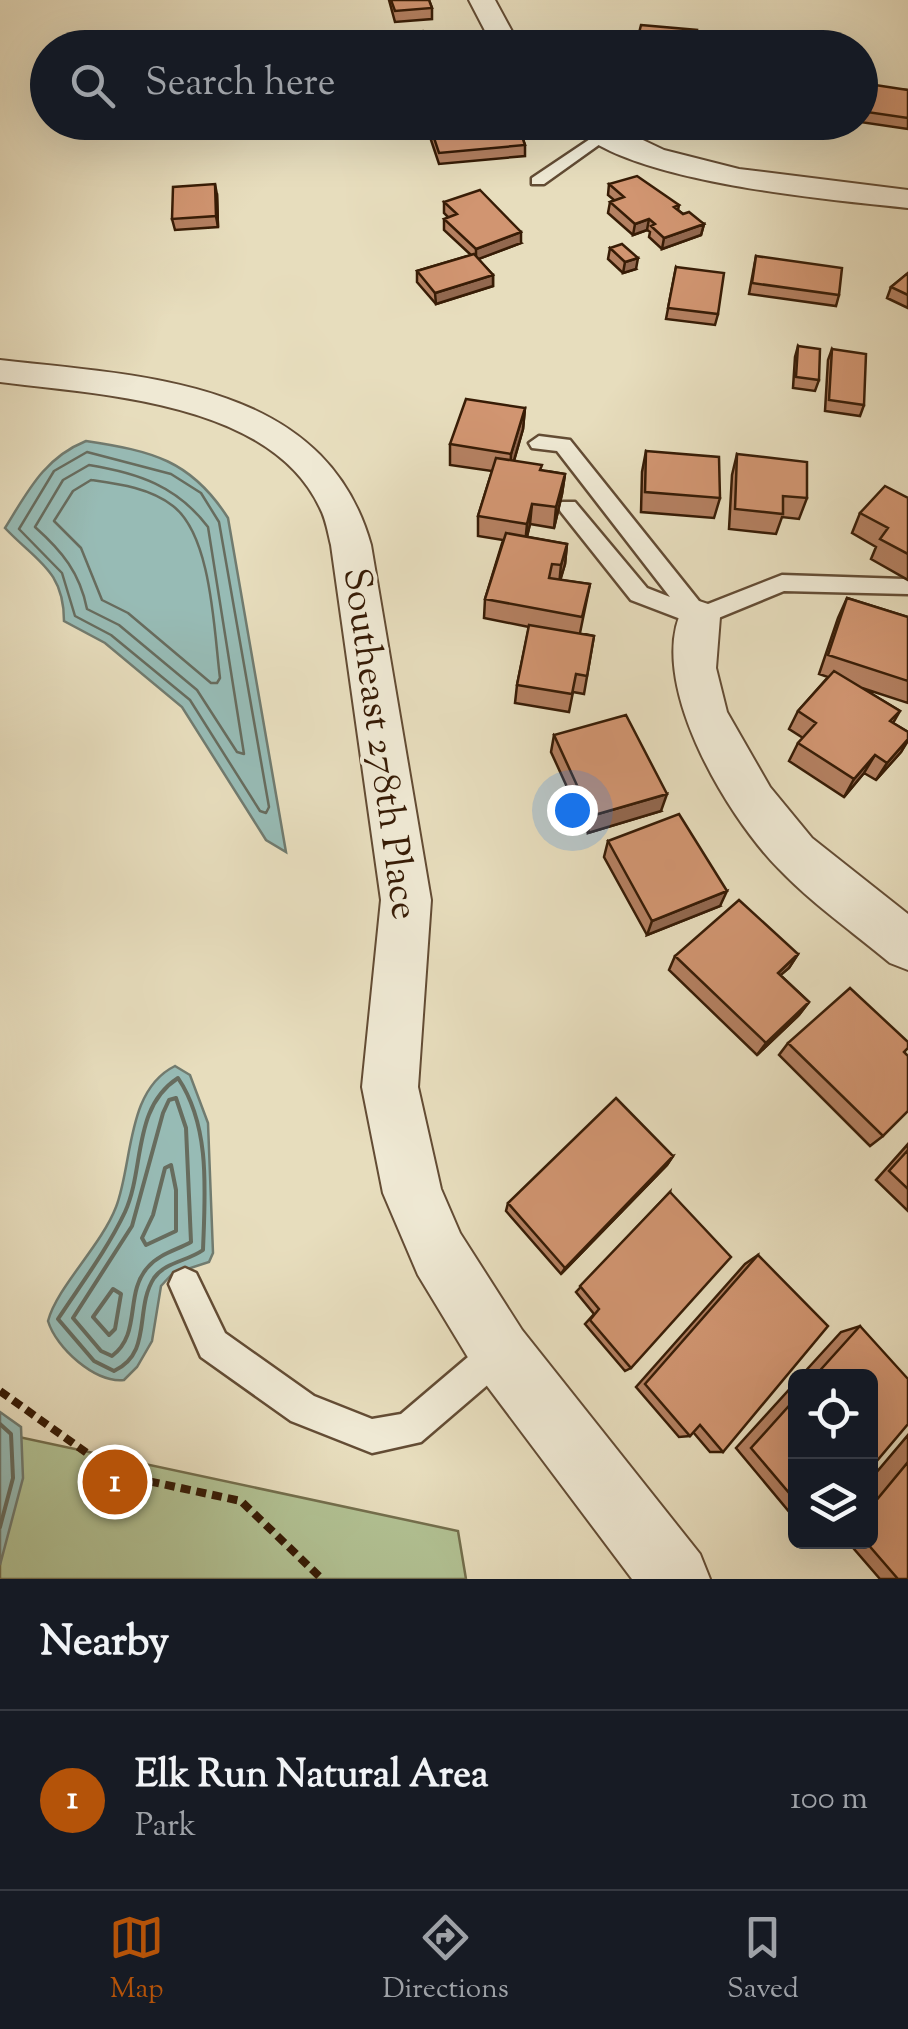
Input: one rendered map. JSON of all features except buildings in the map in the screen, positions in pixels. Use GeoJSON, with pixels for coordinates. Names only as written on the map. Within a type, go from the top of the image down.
{"type":"FeatureCollection","features":[{"type":"Feature","properties":{"kind":"street"},"geometry":{"type":"LineString","coordinates":[[482,0],[498,30]]}},
{"type":"Feature","properties":{"kind":"street"},"geometry":{"type":"LineString","coordinates":[[619,140],[661,158],[726,174],[908,199]]}},
{"type":"Feature","properties":{"kind":"street","name":"Southeast 278th Place"},"geometry":{"type":"LineString","coordinates":[[0,371],[175,396],[227,411],[267,432],[306,462],[337,500],[352,545],[406,900],[390,1087],[412,1193],[440,1254],[500,1352],[674,1579]]}},
{"type":"Feature","properties":{"kind":"street"},"geometry":{"type":"LineString","coordinates":[[700,617],[694,668],[705,714],[753,801],[795,853],[908,946]]}},
{"type":"Feature","properties":{"kind":"lane"},"geometry":{"type":"LineString","coordinates":[[538,181],[581,140]]}},
{"type":"Feature","properties":{"kind":"lane"},"geometry":{"type":"LineString","coordinates":[[539,443],[563,445],[700,617]]}},
{"type":"Feature","properties":{"kind":"lane"},"geometry":{"type":"LineString","coordinates":[[568,507],[639,594],[700,617],[782,582],[904,587]]}},
{"type":"Feature","properties":{"kind":"lane"},"geometry":{"type":"LineString","coordinates":[[185,1284],[213,1345],[303,1409],[372,1436],[409,1430],[500,1352]]}},
{"type":"Feature","properties":{"kind":"path"},"geometry":{"type":"LineString","coordinates":[[0,1391],[105,1466],[148,1481],[241,1501],[322,1579]]}},
{"type":"Feature","properties":{"kind":"green space"},"geometry":{"type":"Polygon","coordinates":[[[0,1433],[458,1531],[466,1579],[0,1579],[0,1433]]]}},
{"type":"Feature","properties":{"kind":"water"},"geometry":{"type":"Polygon","coordinates":[[[86,441],[131,449],[168,462],[199,483],[228,518],[286,852],[266,840],[182,707],[105,643],[64,621],[54,578],[5,528],[48,466],[86,441]]]}},
{"type":"Feature","properties":{"kind":"water"},"geometry":{"type":"Polygon","coordinates":[[[175,1066],[190,1075],[208,1123],[213,1253],[209,1262],[172,1274],[161,1286],[152,1341],[124,1380],[113,1379],[78,1362],[59,1342],[48,1321],[60,1294],[116,1207],[139,1110],[159,1077],[175,1066]]]}},
{"type":"Feature","properties":{"kind":"water"},"geometry":{"type":"Polygon","coordinates":[[[0,1412],[21,1427],[23,1478],[0,1565],[0,1412]]]}},
{"type":"Feature","properties":{"kind":"place","name":"Elk Run Natural Area"},"geometry":{"type":"Point","coordinates":[115,1482]}}]}
